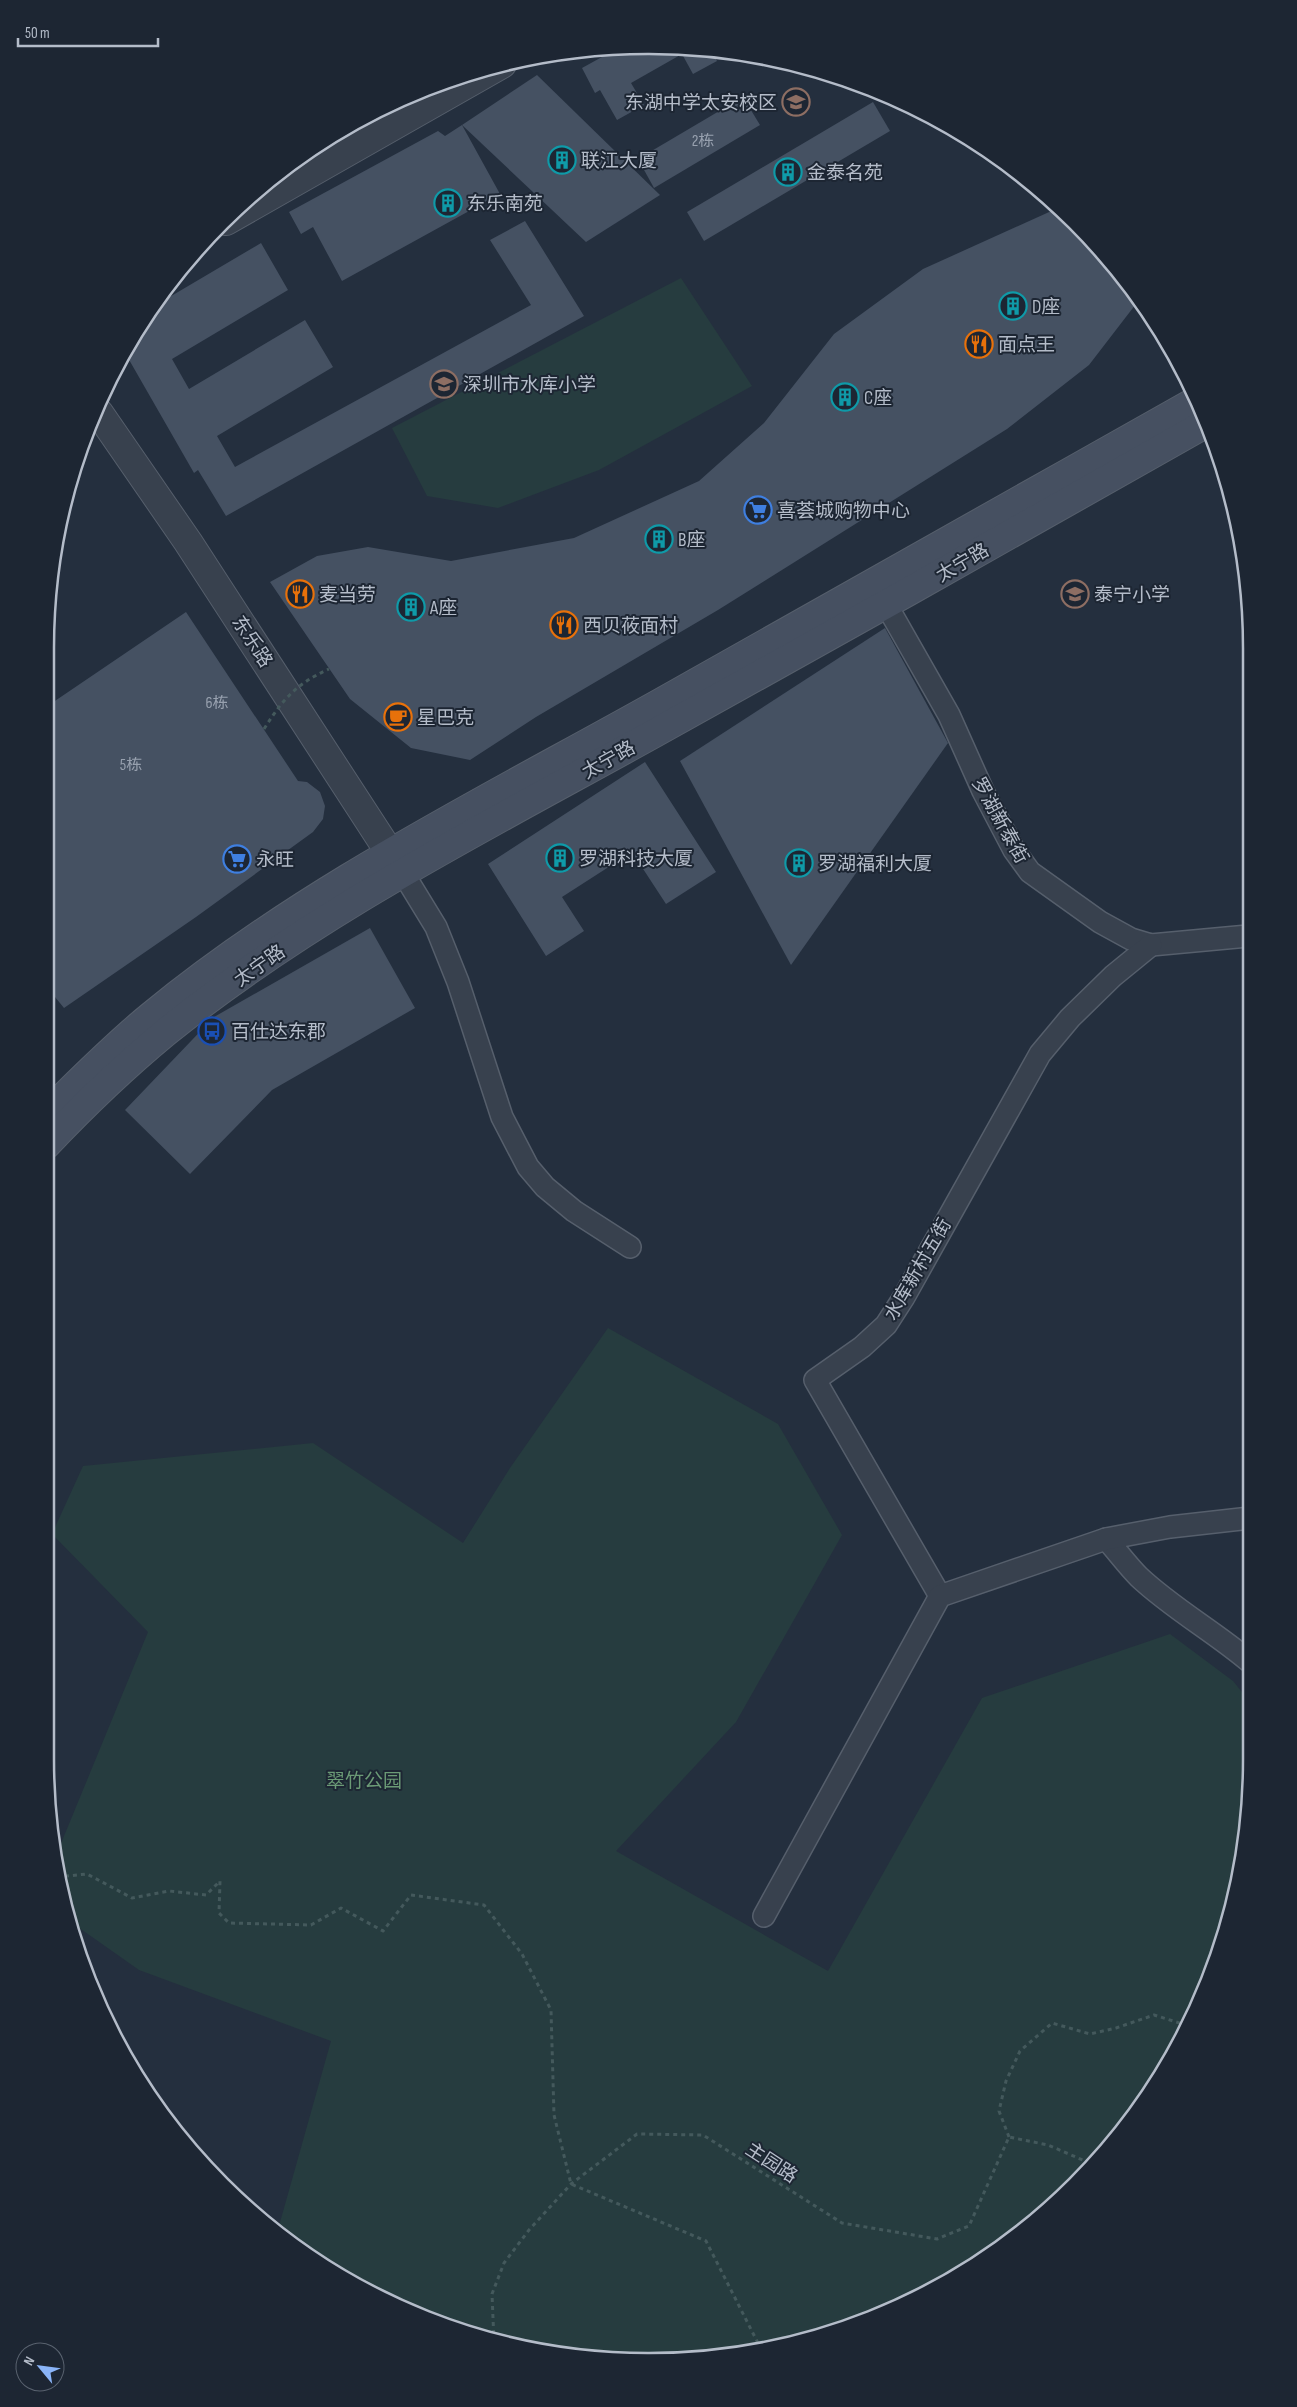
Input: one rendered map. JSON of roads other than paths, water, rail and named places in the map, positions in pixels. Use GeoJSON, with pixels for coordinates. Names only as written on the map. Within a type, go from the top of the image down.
{"type":"FeatureCollection","features":[{"type":"Feature","properties":{"kind":"main road","name":"太宁路"},"geometry":{"type":"LineString","coordinates":[[880,594],[1191,404]]}},
{"type":"Feature","properties":{"kind":"main road","name":"太宁路"},"geometry":{"type":"LineString","coordinates":[[54,1107],[150,1017],[213,969],[310,902],[397,864],[880,594],[1200,427]]}},
{"type":"Feature","properties":{"kind":"main road","name":"太宁路"},"geometry":{"type":"LineString","coordinates":[[54,1137],[165,1033],[397,864]]}},
{"type":"Feature","properties":{"kind":"street"},"geometry":{"type":"LineString","coordinates":[[249,208],[473,80]]}},
{"type":"Feature","properties":{"kind":"street","name":"东乐路"},"geometry":{"type":"LineString","coordinates":[[101,416],[188,542],[397,864]]}},
{"type":"Feature","properties":{"kind":"street","name":"罗湖新泰街"},"geometry":{"type":"LineString","coordinates":[[880,594],[949,715],[1014,850],[1030,872],[1100,922],[1131,939],[1151,945],[1243,936]]}},
{"type":"Feature","properties":{"kind":"street"},"geometry":{"type":"LineString","coordinates":[[397,864],[436,927],[458,982],[502,1117],[528,1167],[545,1187],[574,1210],[630,1247]]}},
{"type":"Feature","properties":{"kind":"street","name":"水库新村五街"},"geometry":{"type":"LineString","coordinates":[[940,1596],[815,1380],[862,1347],[886,1325],[904,1297],[1040,1054],[1070,1018],[1113,976],[1151,945]]}},
{"type":"Feature","properties":{"kind":"street"},"geometry":{"type":"LineString","coordinates":[[764,1916],[940,1596],[1106,1539],[1170,1527],[1243,1519]]}},
{"type":"Feature","properties":{"kind":"street"},"geometry":{"type":"LineString","coordinates":[[1106,1539],[1140,1577],[1243,1656]]}},
{"type":"Feature","properties":{"kind":"place","name":"东湖中学太安校区"},"geometry":{"type":"Point","coordinates":[796,102]}},
{"type":"Feature","properties":{"kind":"place","name":"联江大厦"},"geometry":{"type":"Point","coordinates":[562,160]}},
{"type":"Feature","properties":{"kind":"place","name":"金泰名苑"},"geometry":{"type":"Point","coordinates":[788,172]}},
{"type":"Feature","properties":{"kind":"place","name":"东乐南苑"},"geometry":{"type":"Point","coordinates":[448,203]}},
{"type":"Feature","properties":{"kind":"place","name":"D座"},"geometry":{"type":"Point","coordinates":[1013,306]}},
{"type":"Feature","properties":{"kind":"place","name":"面点王"},"geometry":{"type":"Point","coordinates":[979,344]}},
{"type":"Feature","properties":{"kind":"place","name":"深圳市水库小学"},"geometry":{"type":"Point","coordinates":[444,384]}},
{"type":"Feature","properties":{"kind":"place","name":"C座"},"geometry":{"type":"Point","coordinates":[845,397]}},
{"type":"Feature","properties":{"kind":"place","name":"喜荟城购物中心"},"geometry":{"type":"Point","coordinates":[758,510]}},
{"type":"Feature","properties":{"kind":"place","name":"B座"},"geometry":{"type":"Point","coordinates":[659,539]}},
{"type":"Feature","properties":{"kind":"place","name":"麦当劳"},"geometry":{"type":"Point","coordinates":[300,594]}},
{"type":"Feature","properties":{"kind":"place","name":"泰宁小学"},"geometry":{"type":"Point","coordinates":[1075,594]}},
{"type":"Feature","properties":{"kind":"place","name":"A座"},"geometry":{"type":"Point","coordinates":[411,607]}},
{"type":"Feature","properties":{"kind":"place","name":"西贝莜面村"},"geometry":{"type":"Point","coordinates":[564,625]}},
{"type":"Feature","properties":{"kind":"place","name":"星巴克"},"geometry":{"type":"Point","coordinates":[398,717]}},
{"type":"Feature","properties":{"kind":"place","name":"罗湖科技大厦"},"geometry":{"type":"Point","coordinates":[560,858]}},
{"type":"Feature","properties":{"kind":"place","name":"永旺"},"geometry":{"type":"Point","coordinates":[237,859]}},
{"type":"Feature","properties":{"kind":"place","name":"罗湖福利大厦"},"geometry":{"type":"Point","coordinates":[799,863]}},
{"type":"Feature","properties":{"kind":"place","name":"百仕达东郡"},"geometry":{"type":"Point","coordinates":[212,1031]}},
{"type":"Feature","properties":{"kind":"park label","name":"翠竹公园"},"geometry":{"type":"Point","coordinates":[364,1780]}}]}
